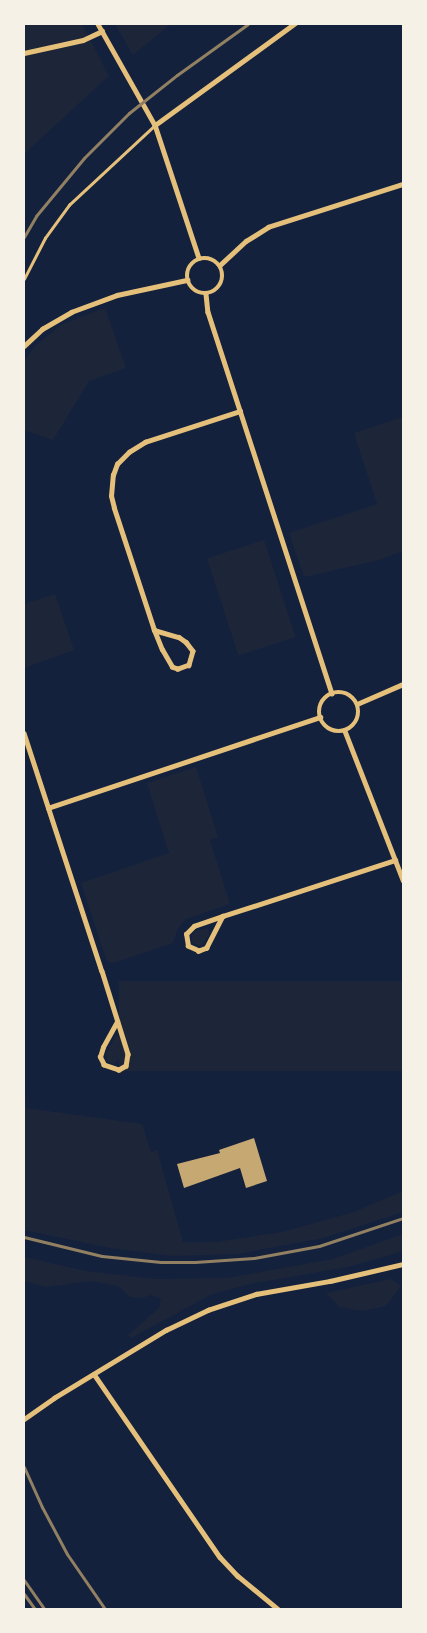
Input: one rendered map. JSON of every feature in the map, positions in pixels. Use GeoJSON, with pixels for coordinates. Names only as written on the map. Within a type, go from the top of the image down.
{"type":"FeatureCollection","features":[{"type":"Feature","properties":{"kind":"street"},"geometry":{"type":"LineString","coordinates":[[98,24],[155,126],[199,258]]}},
{"type":"Feature","properties":{"kind":"street"},"geometry":{"type":"LineString","coordinates":[[155,126],[294,24]]}},
{"type":"Feature","properties":{"kind":"street"},"geometry":{"type":"LineString","coordinates":[[24,53],[83,40],[102,31]]}},
{"type":"Feature","properties":{"kind":"street"},"geometry":{"type":"LineString","coordinates":[[220,265],[246,241],[268,227],[403,184]]}},
{"type":"Feature","properties":{"kind":"street"},"geometry":{"type":"LineString","coordinates":[[199,258],[211,258],[220,265],[223,276],[222,282],[214,292],[206,294],[192,289],[187,280],[190,264],[199,258]]}},
{"type":"Feature","properties":{"kind":"street"},"geometry":{"type":"LineString","coordinates":[[24,342],[71,312],[116,294],[187,280]]}},
{"type":"Feature","properties":{"kind":"street"},"geometry":{"type":"LineString","coordinates":[[206,294],[208,312],[332,693]]}},
{"type":"Feature","properties":{"kind":"street"},"geometry":{"type":"LineString","coordinates":[[154,630],[179,637],[186,642],[193,651],[190,665],[178,669],[172,667],[154,630],[114,508],[111,496],[113,474],[117,464],[129,452],[145,442],[240,411]]}},
{"type":"Feature","properties":{"kind":"street"},"geometry":{"type":"LineString","coordinates":[[358,704],[403,684]]}},
{"type":"Feature","properties":{"kind":"street"},"geometry":{"type":"LineString","coordinates":[[344,692],[358,704],[359,710],[356,723],[345,731],[333,731],[322,723],[320,717],[323,700],[332,693],[344,692]]}},
{"type":"Feature","properties":{"kind":"street"},"geometry":{"type":"LineString","coordinates":[[48,808],[320,717]]}},
{"type":"Feature","properties":{"kind":"street"},"geometry":{"type":"LineString","coordinates":[[345,731],[403,880]]}},
{"type":"Feature","properties":{"kind":"street"},"geometry":{"type":"LineString","coordinates":[[24,733],[118,1022],[128,1054],[126,1066],[119,1070],[104,1065],[100,1057],[103,1047],[118,1022]]}},
{"type":"Feature","properties":{"kind":"street"},"geometry":{"type":"LineString","coordinates":[[223,916],[207,948],[195,951],[188,946],[186,934],[190,928],[223,916],[395,860]]}},
{"type":"Feature","properties":{"kind":"street"},"geometry":{"type":"LineString","coordinates":[[24,1419],[166,1330],[218,1306],[268,1291],[339,1280],[403,1264]]}},
{"type":"Feature","properties":{"kind":"street"},"geometry":{"type":"LineString","coordinates":[[94,1374],[220,1557],[238,1576],[278,1609]]}},
{"type":"Feature","properties":{"kind":"lane"},"geometry":{"type":"LineString","coordinates":[[24,279],[45,238],[69,204],[155,126]]}},
{"type":"Feature","properties":{"kind":"shaded area"},"geometry":{"type":"Polygon","coordinates":[[[24,24],[82,24],[109,76],[24,154],[24,24]]]}},
{"type":"Feature","properties":{"kind":"shaded area"},"geometry":{"type":"Polygon","coordinates":[[[115,24],[171,24],[133,55],[115,24]]]}},
{"type":"Feature","properties":{"kind":"shaded area"},"geometry":{"type":"Polygon","coordinates":[[[105,308],[126,368],[89,381],[53,440],[24,430],[24,361],[36,345],[63,324],[105,308]]]}},
{"type":"Feature","properties":{"kind":"shaded area"},"geometry":{"type":"Polygon","coordinates":[[[403,417],[403,551],[379,560],[304,577],[289,533],[377,504],[354,433],[403,417]]]}},
{"type":"Feature","properties":{"kind":"shaded area"},"geometry":{"type":"Polygon","coordinates":[[[264,540],[296,637],[238,656],[207,559],[264,540]]]}},
{"type":"Feature","properties":{"kind":"shaded area"},"geometry":{"type":"Polygon","coordinates":[[[55,594],[74,650],[24,668],[24,604],[55,594]]]}},
{"type":"Feature","properties":{"kind":"shaded area"},"geometry":{"type":"Polygon","coordinates":[[[196,767],[218,837],[210,840],[230,904],[186,919],[177,930],[173,943],[113,963],[109,962],[106,959],[81,883],[169,853],[147,783],[196,767]]]}},
{"type":"Feature","properties":{"kind":"shaded area"},"geometry":{"type":"Polygon","coordinates":[[[208,928],[209,935],[201,946],[192,943],[192,935],[196,931],[208,928]]]}},
{"type":"Feature","properties":{"kind":"shaded area"},"geometry":{"type":"Polygon","coordinates":[[[119,981],[403,981],[403,1071],[119,1071],[119,981]]]}},
{"type":"Feature","properties":{"kind":"shaded area"},"geometry":{"type":"Polygon","coordinates":[[[116,1035],[119,1038],[121,1058],[113,1064],[107,1061],[106,1054],[116,1035]]]}},
{"type":"Feature","properties":{"kind":"shaded area"},"geometry":{"type":"Polygon","coordinates":[[[24,1065],[26,1108],[142,1124],[151,1152],[157,1150],[183,1242],[216,1242],[282,1232],[354,1212],[403,1191],[403,1212],[323,1238],[237,1254],[173,1256],[110,1248],[24,1230],[24,1065]]]}},
{"type":"Feature","properties":{"kind":"shaded area"},"geometry":{"type":"Polygon","coordinates":[[[403,1234],[403,1250],[400,1252],[348,1267],[254,1283],[212,1294],[131,1338],[128,1335],[159,1308],[161,1299],[152,1295],[141,1298],[130,1297],[118,1286],[92,1281],[46,1287],[24,1281],[24,1257],[86,1271],[154,1279],[227,1278],[333,1259],[403,1234]]]}},
{"type":"Feature","properties":{"kind":"shaded area"},"geometry":{"type":"Polygon","coordinates":[[[391,1279],[401,1286],[386,1306],[363,1311],[340,1307],[326,1293],[391,1279]]]}},
{"type":"Feature","properties":{"kind":"building"},"geometry":{"type":"Polygon","coordinates":[[[254,1138],[267,1181],[246,1188],[240,1168],[184,1188],[177,1164],[220,1153],[219,1150],[254,1138]]]}},
{"type":"Feature","properties":{"kind":"railway"},"geometry":{"type":"LineString","coordinates":[[24,237],[36,216],[84,158],[129,113],[177,75],[248,24]]}},
{"type":"Feature","properties":{"kind":"railway"},"geometry":{"type":"LineString","coordinates":[[24,1237],[102,1256],[161,1262],[195,1262],[254,1258],[319,1246],[403,1218]]}},
{"type":"Feature","properties":{"kind":"railway"},"geometry":{"type":"LineString","coordinates":[[24,1467],[42,1507],[67,1554],[105,1609]]}},
{"type":"Feature","properties":{"kind":"railway"},"geometry":{"type":"LineString","coordinates":[[24,1580],[44,1609]]}},
{"type":"Feature","properties":{"kind":"railway"},"geometry":{"type":"LineString","coordinates":[[24,1594],[35,1609]]}}]}
